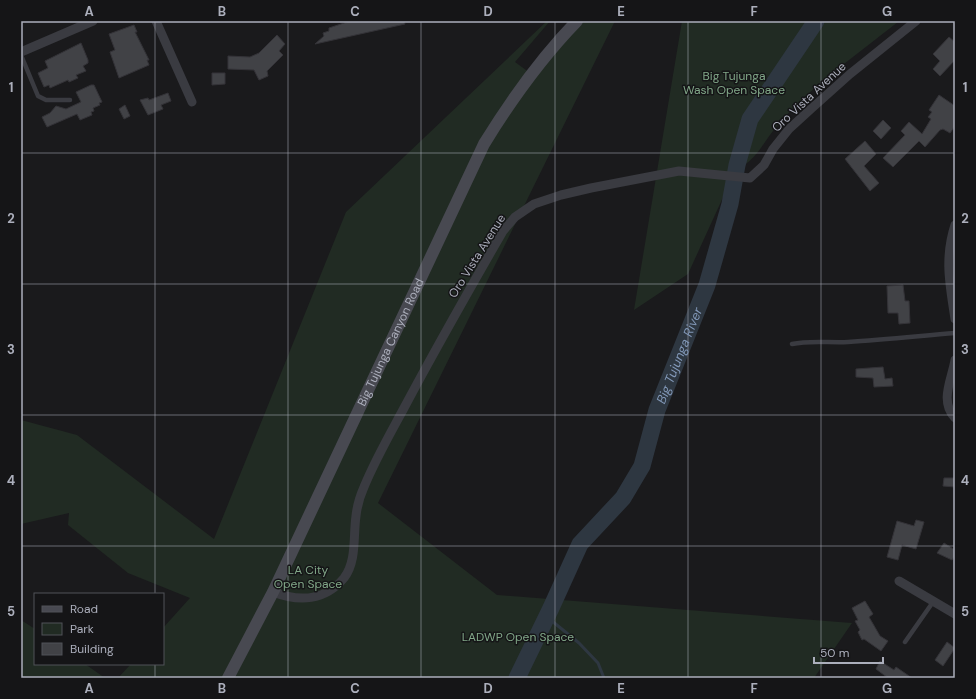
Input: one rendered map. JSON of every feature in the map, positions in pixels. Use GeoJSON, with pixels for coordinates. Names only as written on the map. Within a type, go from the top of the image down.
{"type":"FeatureCollection","features":[{"type":"Feature","properties":{"kind":"street"},"geometry":{"type":"LineString","coordinates":[[21,52],[92,21]]}},
{"type":"Feature","properties":{"kind":"street"},"geometry":{"type":"LineString","coordinates":[[156,21],[192,102]]}},
{"type":"Feature","properties":{"kind":"street","name":"Big Tujunga Canyon Road"},"geometry":{"type":"LineString","coordinates":[[228,678],[273,592],[484,144],[542,60],[577,21]]}},
{"type":"Feature","properties":{"kind":"street","name":"Oro Vista Avenue"},"geometry":{"type":"LineString","coordinates":[[273,592],[293,598],[316,597],[327,593],[345,576],[349,569],[353,552],[358,503],[367,481],[442,336],[506,227],[515,216],[534,204],[561,195],[679,171],[750,178],[764,166],[773,149],[789,130],[812,108],[850,74],[916,21]]}},
{"type":"Feature","properties":{"kind":"street"},"geometry":{"type":"LineString","coordinates":[[955,225],[950,239],[947,267],[955,319]]}},
{"type":"Feature","properties":{"kind":"street"},"geometry":{"type":"LineString","coordinates":[[950,239],[955,250]]}},
{"type":"Feature","properties":{"kind":"street"},"geometry":{"type":"LineString","coordinates":[[955,360],[948,385],[947,400],[949,409],[955,418]]}},
{"type":"Feature","properties":{"kind":"street"},"geometry":{"type":"LineString","coordinates":[[899,581],[955,614]]}},
{"type":"Feature","properties":{"kind":"lane"},"geometry":{"type":"LineString","coordinates":[[21,55],[38,96],[46,100],[70,100]]}},
{"type":"Feature","properties":{"kind":"lane"},"geometry":{"type":"LineString","coordinates":[[792,344],[803,342],[888,340],[955,333]]}},
{"type":"Feature","properties":{"kind":"lane"},"geometry":{"type":"LineString","coordinates":[[905,642],[933,602]]}},
{"type":"Feature","properties":{"kind":"green space","name":"LA City Open Space"},"geometry":{"type":"Polygon","coordinates":[[[547,21],[550,21],[515,62],[530,73],[575,21],[615,21],[378,503],[497,595],[852,623],[814,678],[118,678],[130,665],[164,665],[164,627],[190,598],[128,573],[68,525],[69,513],[21,524],[21,420],[77,435],[214,539],[346,212],[547,21]]]}},
{"type":"Feature","properties":{"kind":"green space","name":"Big Tujunga Wash Open Space"},"geometry":{"type":"Polygon","coordinates":[[[682,21],[899,21],[835,71],[805,97],[790,111],[751,159],[738,168],[730,170],[730,182],[688,274],[634,310],[682,21]]]}},
{"type":"Feature","properties":{"kind":"green space"},"geometry":{"type":"Polygon","coordinates":[[[21,620],[34,628],[34,665],[86,665],[105,678],[21,678],[21,620]]]}},
{"type":"Feature","properties":{"kind":"building"},"geometry":{"type":"Polygon","coordinates":[[[350,21],[404,21],[405,24],[315,44],[324,36],[323,33],[329,31],[329,28],[350,21]]]}},
{"type":"Feature","properties":{"kind":"building"},"geometry":{"type":"Polygon","coordinates":[[[134,25],[137,32],[135,32],[149,60],[147,60],[149,65],[119,78],[110,52],[115,50],[109,34],[134,25]]]}},
{"type":"Feature","properties":{"kind":"building"},"geometry":{"type":"Polygon","coordinates":[[[277,35],[285,44],[279,51],[283,55],[267,71],[268,76],[259,80],[254,70],[228,69],[228,56],[250,57],[259,53],[277,35]]]}},
{"type":"Feature","properties":{"kind":"building"},"geometry":{"type":"Polygon","coordinates":[[[949,37],[955,42],[955,60],[940,76],[933,69],[940,61],[933,54],[949,37]]]}},
{"type":"Feature","properties":{"kind":"building"},"geometry":{"type":"Polygon","coordinates":[[[81,43],[88,60],[88,63],[83,66],[86,71],[76,75],[78,78],[69,82],[68,80],[50,88],[49,85],[44,87],[38,73],[48,68],[45,61],[81,43]]]}},
{"type":"Feature","properties":{"kind":"building"},"geometry":{"type":"Polygon","coordinates":[[[212,73],[225,73],[225,84],[212,85],[212,73]]]}},
{"type":"Feature","properties":{"kind":"building"},"geometry":{"type":"Polygon","coordinates":[[[94,85],[102,102],[99,103],[100,105],[93,108],[94,111],[91,112],[92,115],[80,120],[77,114],[47,127],[42,117],[50,113],[56,106],[66,109],[81,102],[76,92],[94,85]]]}},
{"type":"Feature","properties":{"kind":"building"},"geometry":{"type":"Polygon","coordinates":[[[168,93],[171,101],[161,105],[163,109],[148,115],[140,100],[148,98],[149,100],[168,93]]]}},
{"type":"Feature","properties":{"kind":"building"},"geometry":{"type":"Polygon","coordinates":[[[939,95],[955,106],[955,126],[950,133],[943,129],[940,130],[925,147],[919,141],[893,167],[883,158],[905,135],[901,131],[909,122],[922,134],[931,119],[928,117],[932,112],[929,110],[939,95]]]}},
{"type":"Feature","properties":{"kind":"building"},"geometry":{"type":"Polygon","coordinates":[[[125,105],[130,116],[124,119],[119,109],[125,105]]]}},
{"type":"Feature","properties":{"kind":"building"},"geometry":{"type":"Polygon","coordinates":[[[883,120],[891,128],[881,139],[873,131],[883,120]]]}},
{"type":"Feature","properties":{"kind":"building"},"geometry":{"type":"Polygon","coordinates":[[[865,141],[876,154],[864,166],[879,183],[870,191],[845,159],[865,141]]]}},
{"type":"Feature","properties":{"kind":"building"},"geometry":{"type":"Polygon","coordinates":[[[903,285],[905,301],[909,301],[910,323],[899,324],[898,313],[888,313],[887,286],[903,285]]]}},
{"type":"Feature","properties":{"kind":"building"},"geometry":{"type":"Polygon","coordinates":[[[883,367],[885,379],[892,378],[893,386],[874,387],[873,378],[856,377],[856,369],[883,367]]]}},
{"type":"Feature","properties":{"kind":"building"},"geometry":{"type":"Polygon","coordinates":[[[944,478],[955,478],[955,487],[943,486],[944,478]]]}},
{"type":"Feature","properties":{"kind":"building"},"geometry":{"type":"Polygon","coordinates":[[[916,520],[924,522],[916,549],[902,545],[898,560],[887,557],[897,521],[914,526],[916,520]]]}},
{"type":"Feature","properties":{"kind":"building"},"geometry":{"type":"Polygon","coordinates":[[[944,543],[955,550],[955,556],[952,560],[937,553],[944,543]]]}},
{"type":"Feature","properties":{"kind":"building"},"geometry":{"type":"Polygon","coordinates":[[[865,601],[873,614],[869,617],[880,636],[888,641],[881,651],[864,639],[862,640],[858,632],[860,630],[855,621],[858,620],[852,608],[865,601]]]}},
{"type":"Feature","properties":{"kind":"building"},"geometry":{"type":"Polygon","coordinates":[[[947,642],[955,648],[943,666],[935,660],[947,642]]]}},
{"type":"Feature","properties":{"kind":"building"},"geometry":{"type":"Polygon","coordinates":[[[880,661],[894,670],[896,667],[912,678],[888,678],[876,669],[880,661]]]}},
{"type":"Feature","properties":{"kind":"waterway","name":"Big Tujunga River"},"geometry":{"type":"LineString","coordinates":[[517,678],[580,544],[623,498],[642,466],[657,410],[707,285],[730,204],[737,165],[750,119],[816,21]]}},
{"type":"Feature","properties":{"kind":"waterway"},"geometry":{"type":"LineString","coordinates":[[547,617],[579,643],[598,663],[604,678]]}},
{"type":"Feature","properties":{"kind":"park label","name":"LADWP Open Space"},"geometry":{"type":"Point","coordinates":[518,637]}}]}
